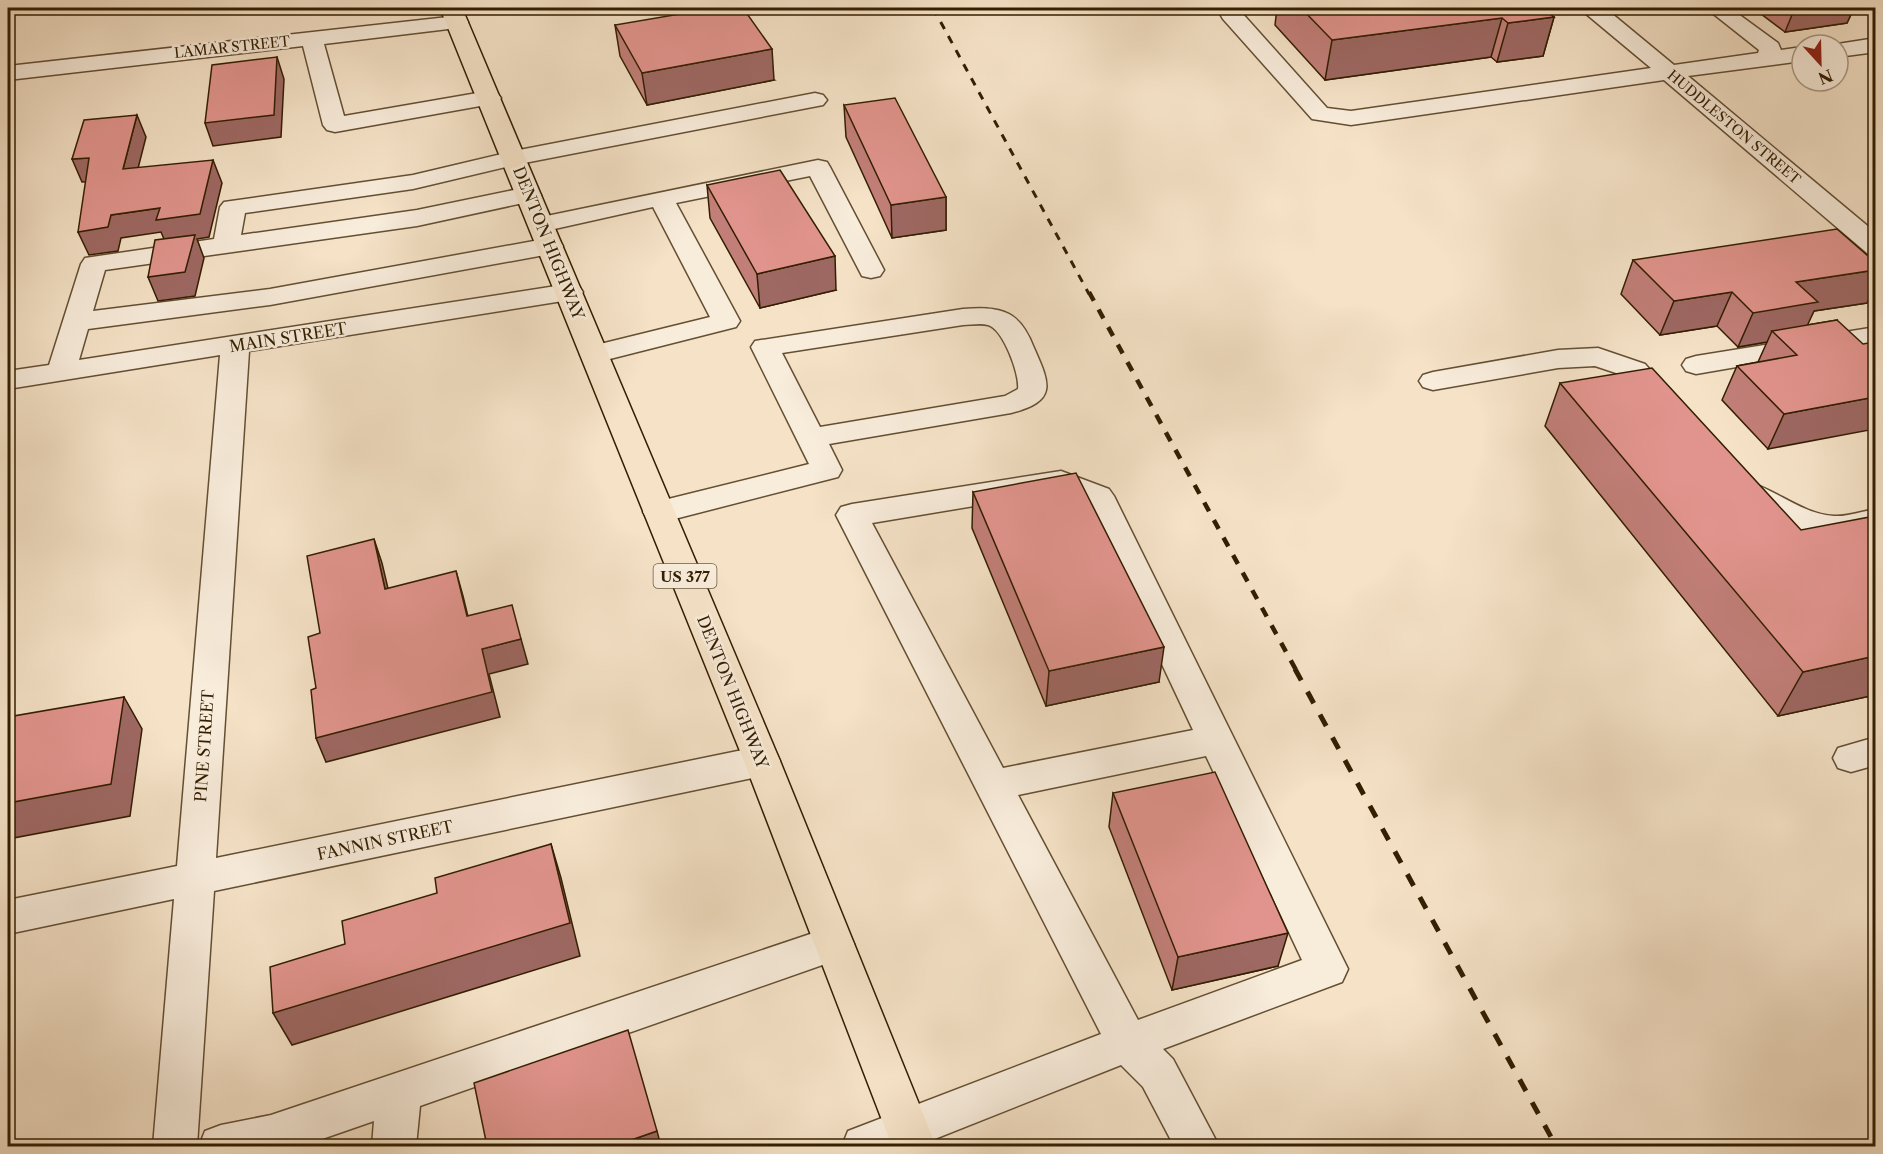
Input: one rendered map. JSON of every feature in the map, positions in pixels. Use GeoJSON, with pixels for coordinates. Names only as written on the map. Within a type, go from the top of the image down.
{"type":"FeatureCollection","features":[{"type":"Feature","properties":{"kind":"main road","name":"DENTON HIGHWAY"},"geometry":{"type":"LineString","coordinates":[[454,15],[762,761],[910,1137]]}},
{"type":"Feature","properties":{"kind":"street"},"geometry":{"type":"LineString","coordinates":[[1233,8],[1231,14],[1320,114],[1351,118],[1790,55]]}},
{"type":"Feature","properties":{"kind":"street","name":"HUDDLESTON STREET"},"geometry":{"type":"LineString","coordinates":[[1593,8],[1668,72],[1864,225],[1875,247]]}},
{"type":"Feature","properties":{"kind":"street"},"geometry":{"type":"LineString","coordinates":[[1717,8],[1770,48],[1768,58]]}},
{"type":"Feature","properties":{"kind":"street","name":"LAMAR STREET"},"geometry":{"type":"LineString","coordinates":[[8,73],[312,39],[454,15]]}},
{"type":"Feature","properties":{"kind":"street"},"geometry":{"type":"LineString","coordinates":[[312,39],[335,125],[489,98]]}},
{"type":"Feature","properties":{"kind":"street"},"geometry":{"type":"LineString","coordinates":[[1850,48],[1875,45]]}},
{"type":"Feature","properties":{"kind":"street"},"geometry":{"type":"LineString","coordinates":[[226,245],[233,207],[413,182],[514,158],[814,100]]}},
{"type":"Feature","properties":{"kind":"street"},"geometry":{"type":"LineString","coordinates":[[76,322],[270,297],[545,235],[661,198],[818,167],[871,270]]}},
{"type":"Feature","properties":{"kind":"street"},"geometry":{"type":"LineString","coordinates":[[61,372],[94,264],[417,218],[528,195]]}},
{"type":"Feature","properties":{"kind":"street"},"geometry":{"type":"LineString","coordinates":[[594,354],[726,321],[661,198]]}},
{"type":"Feature","properties":{"kind":"street","name":"MAIN STREET"},"geometry":{"type":"LineString","coordinates":[[8,380],[569,292]]}},
{"type":"Feature","properties":{"kind":"street"},"geometry":{"type":"LineString","coordinates":[[810,438],[1011,404],[1027,397],[1035,380],[1013,332],[1005,323],[994,317],[963,317],[765,347],[810,438],[1128,1042],[1158,1073],[1197,1146]]}},
{"type":"Feature","properties":{"kind":"street"},"geometry":{"type":"LineString","coordinates":[[1696,365],[1875,336]]}},
{"type":"Feature","properties":{"kind":"street","name":"PINE STREET"},"geometry":{"type":"LineString","coordinates":[[175,1146],[193,880],[235,346]]}},
{"type":"Feature","properties":{"kind":"street"},"geometry":{"type":"LineString","coordinates":[[1433,381],[1558,359],[1598,357],[1635,370],[1681,421]]}},
{"type":"Feature","properties":{"kind":"street"},"geometry":{"type":"LineString","coordinates":[[659,512],[827,470]]}},
{"type":"Feature","properties":{"kind":"street"},"geometry":{"type":"LineString","coordinates":[[1727,472],[1742,489],[1788,514],[1834,527],[1875,520]]}},
{"type":"Feature","properties":{"kind":"street"},"geometry":{"type":"LineString","coordinates":[[852,515],[1061,481],[1098,496],[1327,969],[1128,1042],[910,1137],[864,1146]]}},
{"type":"Feature","properties":{"kind":"street"},"geometry":{"type":"LineString","coordinates":[[993,785],[1216,740]]}},
{"type":"Feature","properties":{"kind":"street","name":"FANNIN STREET"},"geometry":{"type":"LineString","coordinates":[[8,917],[762,761]]}},
{"type":"Feature","properties":{"kind":"street"},"geometry":{"type":"LineString","coordinates":[[221,1146],[271,1136],[834,944]]}},
{"type":"Feature","properties":{"kind":"street"},"geometry":{"type":"LineString","coordinates":[[394,1146],[399,1093]]}},
{"type":"Feature","properties":{"kind":"building"},"geometry":{"type":"Polygon","coordinates":[[[715,8],[743,8],[772,49],[642,73],[615,25],[715,8]]]}},
{"type":"Feature","properties":{"kind":"building"},"geometry":{"type":"Polygon","coordinates":[[[1301,8],[1542,8],[1554,17],[1508,23],[1502,18],[1332,40],[1301,8]]]}},
{"type":"Feature","properties":{"kind":"building"},"geometry":{"type":"Polygon","coordinates":[[[277,57],[274,115],[205,123],[212,65],[277,57]]]}},
{"type":"Feature","properties":{"kind":"building"},"geometry":{"type":"Polygon","coordinates":[[[895,98],[946,197],[891,205],[844,105],[895,98]]]}},
{"type":"Feature","properties":{"kind":"building"},"geometry":{"type":"Polygon","coordinates":[[[137,115],[123,169],[213,160],[200,214],[156,220],[160,208],[111,215],[108,227],[78,232],[89,158],[72,159],[84,120],[137,115]]]}},
{"type":"Feature","properties":{"kind":"building"},"geometry":{"type":"Polygon","coordinates":[[[780,170],[835,256],[757,274],[707,185],[780,170]]]}},
{"type":"Feature","properties":{"kind":"building"},"geometry":{"type":"Polygon","coordinates":[[[1837,229],[1875,262],[1875,270],[1796,282],[1818,302],[1753,313],[1732,292],[1674,301],[1633,260],[1837,229]]]}},
{"type":"Feature","properties":{"kind":"building"},"geometry":{"type":"Polygon","coordinates":[[[195,235],[185,272],[148,277],[155,240],[195,235]]]}},
{"type":"Feature","properties":{"kind":"building"},"geometry":{"type":"Polygon","coordinates":[[[1837,320],[1863,344],[1875,342],[1875,397],[1784,414],[1737,366],[1797,355],[1772,331],[1837,320]]]}},
{"type":"Feature","properties":{"kind":"building"},"geometry":{"type":"Polygon","coordinates":[[[1652,368],[1801,530],[1875,516],[1875,656],[1803,672],[1560,383],[1652,368]]]}},
{"type":"Feature","properties":{"kind":"building"},"geometry":{"type":"Polygon","coordinates":[[[1076,473],[1164,647],[1049,671],[973,492],[1076,473]]]}},
{"type":"Feature","properties":{"kind":"building"},"geometry":{"type":"Polygon","coordinates":[[[374,539],[385,589],[456,571],[467,616],[512,605],[521,639],[482,649],[492,692],[316,738],[311,690],[316,688],[308,637],[320,633],[307,556],[374,539]]]}},
{"type":"Feature","properties":{"kind":"building"},"geometry":{"type":"Polygon","coordinates":[[[124,697],[111,784],[8,803],[8,717],[124,697]]]}},
{"type":"Feature","properties":{"kind":"building"},"geometry":{"type":"Polygon","coordinates":[[[1215,772],[1288,933],[1178,957],[1113,793],[1215,772]]]}},
{"type":"Feature","properties":{"kind":"building"},"geometry":{"type":"Polygon","coordinates":[[[551,844],[570,923],[273,1013],[270,967],[345,944],[342,921],[437,893],[435,878],[551,844]]]}},
{"type":"Feature","properties":{"kind":"building"},"geometry":{"type":"Polygon","coordinates":[[[628,1030],[657,1131],[614,1146],[487,1146],[474,1083],[628,1030]]]}},
{"type":"Feature","properties":{"kind":"railway"},"geometry":{"type":"LineString","coordinates":[[933,8],[1089,294]]}},
{"type":"Feature","properties":{"kind":"railway"},"geometry":{"type":"LineString","coordinates":[[1089,292],[1296,670]]}},
{"type":"Feature","properties":{"kind":"railway"},"geometry":{"type":"LineString","coordinates":[[1295,669],[1556,1146]]}}]}
